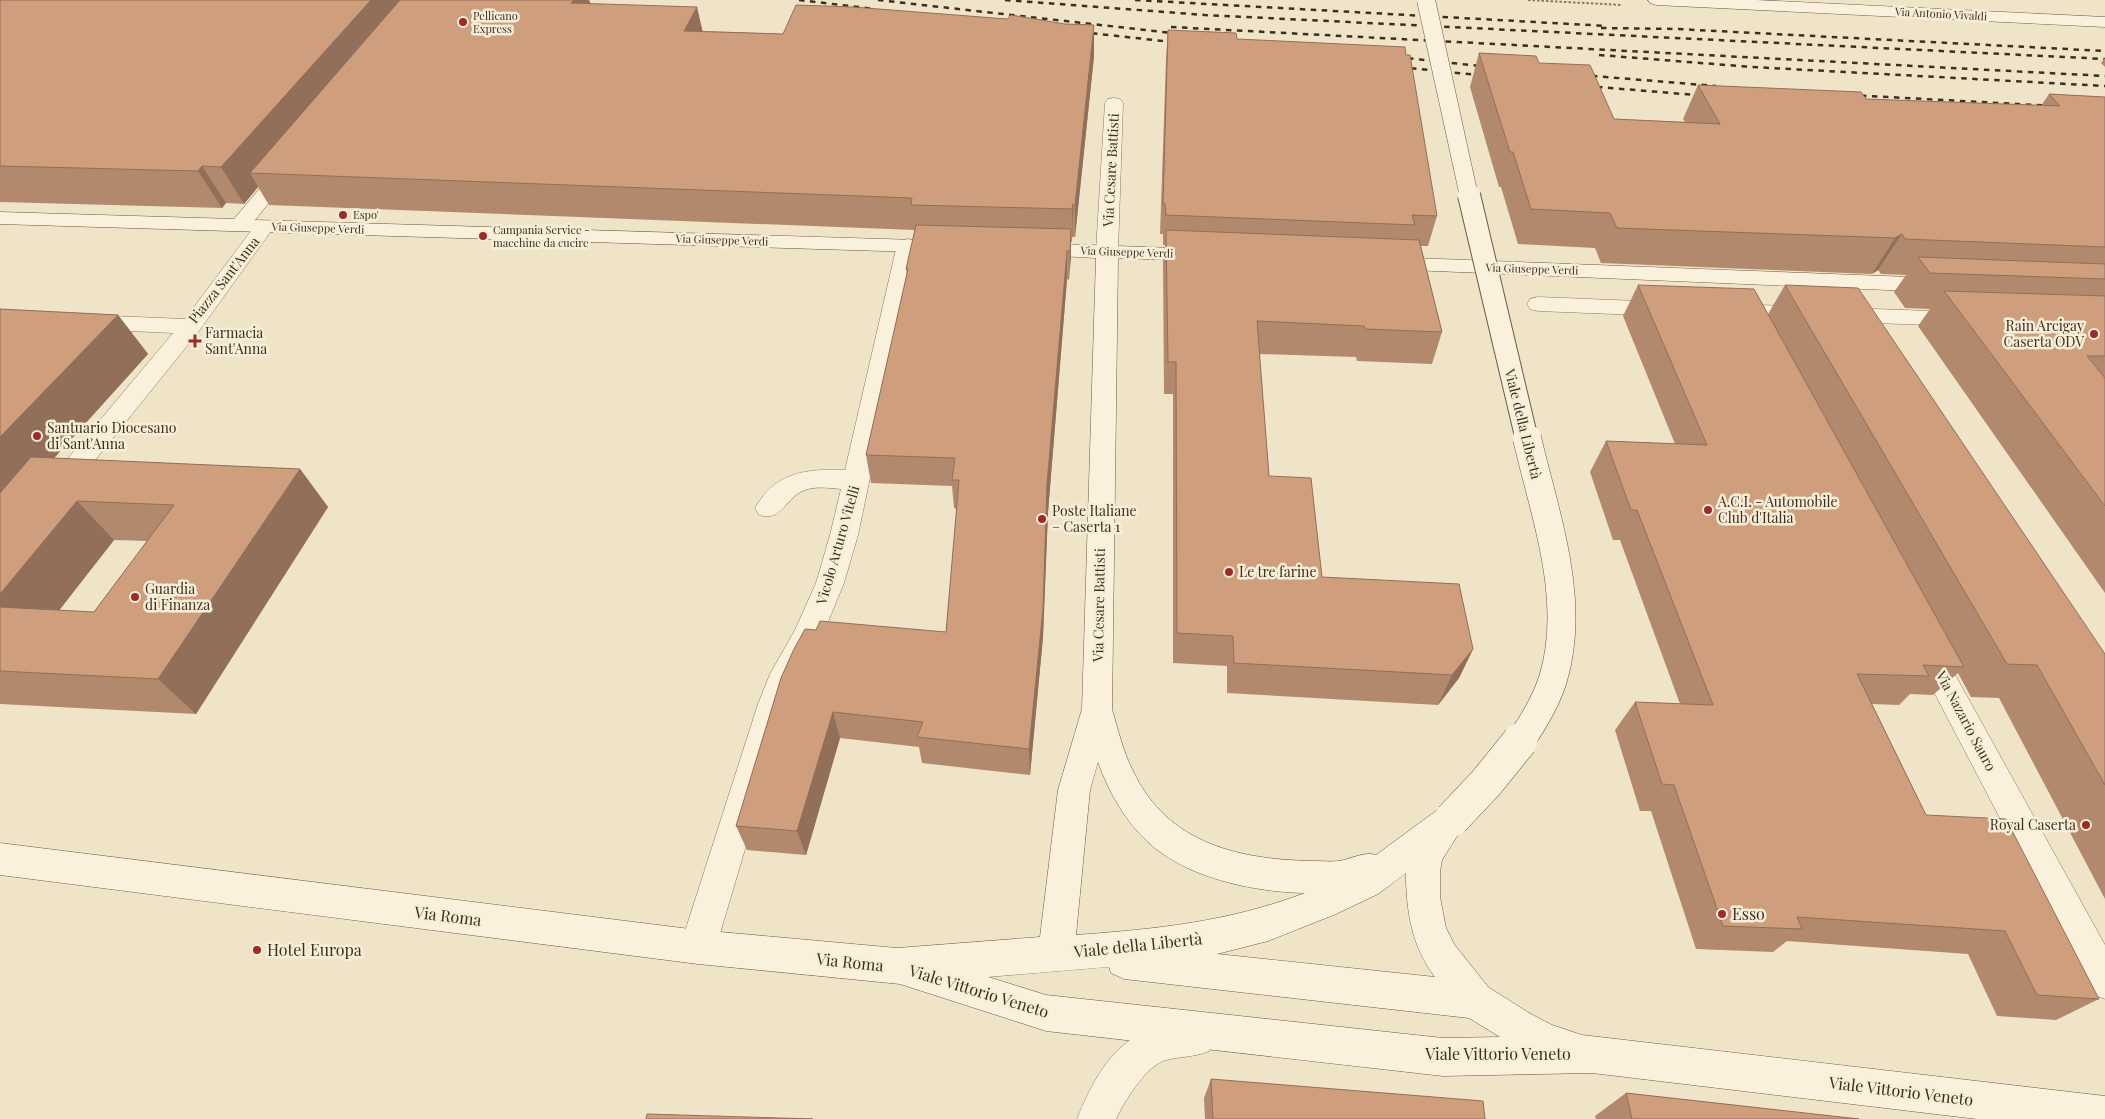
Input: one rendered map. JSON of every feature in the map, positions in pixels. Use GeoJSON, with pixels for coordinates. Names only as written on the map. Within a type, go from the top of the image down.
{"type":"FeatureCollection","features":[{"type":"Feature","properties":{"kind":"street","name":"Viale della Libertà"},"geometry":{"type":"LineString","coordinates":[[1426,0],[1482,256],[1556,560],[1563,626],[1559,659],[1548,692],[1525,736],[1496,772],[1452,819],[1427,854],[1423,871],[1423,897],[1429,931],[1441,956],[1475,1000],[1516,1026],[1546,1042],[1592,1054]]}},
{"type":"Feature","properties":{"kind":"street","name":"Via Antonio Vivaldi"},"geometry":{"type":"LineString","coordinates":[[1656,0],[2105,22]]}},
{"type":"Feature","properties":{"kind":"street"},"geometry":{"type":"LineString","coordinates":[[1990,0],[2003,17]]}},
{"type":"Feature","properties":{"kind":"street","name":"Via Cesare Battisti"},"geometry":{"type":"LineString","coordinates":[[1056,953],[1074,790],[1097,709],[1108,251],[1114,103]]}},
{"type":"Feature","properties":{"kind":"street"},"geometry":{"type":"LineString","coordinates":[[239,226],[298,154]]}},
{"type":"Feature","properties":{"kind":"street","name":"Piazza Sant'Anna"},"geometry":{"type":"LineString","coordinates":[[0,218],[239,226]]}},
{"type":"Feature","properties":{"kind":"street","name":"Via Giuseppe Verdi"},"geometry":{"type":"LineString","coordinates":[[239,226],[968,247]]}},
{"type":"Feature","properties":{"kind":"street","name":"Piazza Sant'Anna"},"geometry":{"type":"LineString","coordinates":[[67,321],[191,326],[264,227]]}},
{"type":"Feature","properties":{"kind":"street","name":"Vicolo Arturo Vitelli"},"geometry":{"type":"LineString","coordinates":[[698,947],[773,704],[784,674],[808,634],[830,583],[856,480],[908,245]]}},
{"type":"Feature","properties":{"kind":"street","name":"Via Giuseppe Verdi"},"geometry":{"type":"LineString","coordinates":[[1008,248],[1218,256]]}},
{"type":"Feature","properties":{"kind":"street","name":"Via Giuseppe Verdi"},"geometry":{"type":"LineString","coordinates":[[1368,262],[1956,286]]}},
{"type":"Feature","properties":{"kind":"street"},"geometry":{"type":"LineString","coordinates":[[1727,277],[1760,338]]}},
{"type":"Feature","properties":{"kind":"street"},"geometry":{"type":"LineString","coordinates":[[1538,304],[1978,319]]}},
{"type":"Feature","properties":{"kind":"street"},"geometry":{"type":"LineString","coordinates":[[43,506],[191,326]]}},
{"type":"Feature","properties":{"kind":"street"},"geometry":{"type":"LineString","coordinates":[[768,508],[776,495],[788,486],[800,481],[856,480]]}},
{"type":"Feature","properties":{"kind":"street","name":"Via Nazario Sauro"},"geometry":{"type":"LineString","coordinates":[[1916,628],[2105,980]]}},
{"type":"Feature","properties":{"kind":"street","name":"Viale della Libertà"},"geometry":{"type":"LineString","coordinates":[[1097,709],[1114,767],[1127,792],[1147,818],[1165,836],[1187,850],[1222,865],[1261,874],[1297,877],[1342,876],[1393,863]]}},
{"type":"Feature","properties":{"kind":"street","name":"Viale della Libertà"},"geometry":{"type":"LineString","coordinates":[[897,966],[1164,945],[1210,938],[1268,924],[1366,883],[1452,819]]}},
{"type":"Feature","properties":{"kind":"street","name":"Via Roma"},"geometry":{"type":"LineString","coordinates":[[0,859],[698,947],[897,966]]}},
{"type":"Feature","properties":{"kind":"street"},"geometry":{"type":"LineString","coordinates":[[1056,953],[1475,1000]]}},
{"type":"Feature","properties":{"kind":"street","name":"Viale Vittorio Veneto"},"geometry":{"type":"LineString","coordinates":[[897,966],[1046,1012],[1443,1057],[1592,1054],[2105,1115]]}},
{"type":"Feature","properties":{"kind":"street"},"geometry":{"type":"LineString","coordinates":[[1096,1119],[1125,1068],[1154,1045],[1235,1032]]}},
{"type":"Feature","properties":{"kind":"building"},"geometry":{"type":"Polygon","coordinates":[[[0,0],[371,0],[221,167],[202,166],[198,171],[0,166],[0,0]]]}},
{"type":"Feature","properties":{"kind":"building"},"geometry":{"type":"Polygon","coordinates":[[[400,0],[574,0],[571,3],[697,7],[684,31],[783,34],[796,5],[853,7],[1007,19],[1011,15],[1065,24],[1094,25],[1075,205],[1073,204],[1072,209],[911,205],[912,198],[250,173],[400,0]]]}},
{"type":"Feature","properties":{"kind":"building"},"geometry":{"type":"Polygon","coordinates":[[[1168,30],[1236,33],[1237,39],[1405,47],[1406,55],[1410,55],[1437,216],[1412,215],[1415,225],[1166,215],[1165,204],[1163,204],[1168,30]]]}},
{"type":"Feature","properties":{"kind":"building"},"geometry":{"type":"Polygon","coordinates":[[[1479,53],[1536,56],[1539,63],[1590,65],[1614,119],[1720,124],[1698,85],[1861,92],[1866,99],[2060,106],[2049,94],[2105,97],[2105,247],[1905,239],[1902,234],[1895,238],[1617,228],[1610,213],[1531,209],[1513,152],[1510,152],[1479,53]]]}},
{"type":"Feature","properties":{"kind":"building"},"geometry":{"type":"Polygon","coordinates":[[[916,225],[1071,229],[1070,251],[1067,251],[1047,484],[1043,609],[1029,749],[917,737],[923,722],[833,712],[797,831],[736,826],[781,678],[805,629],[816,630],[820,621],[946,632],[959,480],[952,480],[955,458],[866,455],[908,269],[906,269],[916,225]]]}},
{"type":"Feature","properties":{"kind":"building"},"geometry":{"type":"Polygon","coordinates":[[[1166,230],[1419,240],[1442,332],[1365,329],[1364,326],[1257,321],[1269,476],[1311,478],[1322,577],[1459,584],[1473,649],[1452,675],[1234,663],[1233,636],[1177,633],[1176,362],[1168,362],[1166,230]]]}},
{"type":"Feature","properties":{"kind":"building"},"geometry":{"type":"Polygon","coordinates":[[[1918,257],[2105,264],[2105,279],[1930,273],[1918,257]]]}},
{"type":"Feature","properties":{"kind":"building"},"geometry":{"type":"Polygon","coordinates":[[[1638,285],[1754,289],[1964,667],[1923,665],[1929,676],[1857,674],[1926,815],[2006,819],[2099,999],[2037,995],[2005,931],[1797,917],[1802,929],[1723,926],[1674,785],[1662,784],[1635,702],[1713,705],[1637,510],[1631,510],[1606,441],[1707,445],[1638,285]]]}},
{"type":"Feature","properties":{"kind":"building"},"geometry":{"type":"Polygon","coordinates":[[[1785,285],[1858,288],[2105,654],[2105,785],[2037,665],[2007,664],[1785,285]]]}},
{"type":"Feature","properties":{"kind":"building"},"geometry":{"type":"Polygon","coordinates":[[[1944,291],[2105,296],[2105,356],[2087,356],[2105,378],[2105,506],[1944,291]]]}},
{"type":"Feature","properties":{"kind":"building"},"geometry":{"type":"Polygon","coordinates":[[[0,309],[118,315],[0,437],[0,309]]]}},
{"type":"Feature","properties":{"kind":"building"},"geometry":{"type":"Polygon","coordinates":[[[31,457],[300,469],[158,679],[0,671],[0,607],[94,612],[174,505],[77,501],[0,594],[0,493],[31,457]]]}},
{"type":"Feature","properties":{"kind":"building"},"geometry":{"type":"Polygon","coordinates":[[[1211,1079],[1483,1101],[1485,1119],[1213,1119],[1211,1079]]]}},
{"type":"Feature","properties":{"kind":"building"},"geometry":{"type":"Polygon","coordinates":[[[1626,1093],[1859,1119],[1632,1119],[1626,1093]]]}},
{"type":"Feature","properties":{"kind":"building"},"geometry":{"type":"Polygon","coordinates":[[[647,1114],[813,1119],[646,1119],[647,1114]]]}},
{"type":"Feature","properties":{"kind":"railway"},"geometry":{"type":"LineString","coordinates":[[799,0],[875,9]]}},
{"type":"Feature","properties":{"kind":"railway"},"geometry":{"type":"LineString","coordinates":[[878,0],[1181,34]]}},
{"type":"Feature","properties":{"kind":"railway"},"geometry":{"type":"LineString","coordinates":[[1005,0],[1205,15],[2105,59]]}},
{"type":"Feature","properties":{"kind":"railway"},"geometry":{"type":"LineString","coordinates":[[1135,0],[1607,26]]}},
{"type":"Feature","properties":{"kind":"railway"},"geometry":{"type":"LineString","coordinates":[[1171,27],[2105,76]]}},
{"type":"Feature","properties":{"kind":"railway"},"geometry":{"type":"LineString","coordinates":[[1601,28],[1677,29],[2105,51]]}},
{"type":"Feature","properties":{"kind":"railway"},"geometry":{"type":"LineString","coordinates":[[1081,32],[1181,43]]}},
{"type":"Feature","properties":{"kind":"railway"},"geometry":{"type":"LineString","coordinates":[[1599,55],[1752,67],[2105,86]]}},
{"type":"Feature","properties":{"kind":"railway"},"geometry":{"type":"LineString","coordinates":[[1397,57],[1489,67]]}},
{"type":"Feature","properties":{"kind":"railway"},"geometry":{"type":"LineString","coordinates":[[1400,67],[1487,76]]}},
{"type":"Feature","properties":{"kind":"railway"},"geometry":{"type":"LineString","coordinates":[[1581,75],[1716,86]]}},
{"type":"Feature","properties":{"kind":"railway"},"geometry":{"type":"LineString","coordinates":[[1586,86],[1708,96]]}},
{"type":"Feature","properties":{"kind":"railway"},"geometry":{"type":"LineString","coordinates":[[1850,95],[2055,106]]}},
{"type":"Feature","properties":{"kind":"place","name":"Pellicano Express"},"geometry":{"type":"Point","coordinates":[463,22]}},
{"type":"Feature","properties":{"kind":"place","name":"Espo'"},"geometry":{"type":"Point","coordinates":[343,215]}},
{"type":"Feature","properties":{"kind":"place","name":"Campania Service - macchine da cucire"},"geometry":{"type":"Point","coordinates":[483,236]}},
{"type":"Feature","properties":{"kind":"place","name":"Rain Arcigay Caserta ODV"},"geometry":{"type":"Point","coordinates":[2094,334]}},
{"type":"Feature","properties":{"kind":"place","name":"Farmacia Sant'Anna"},"geometry":{"type":"Point","coordinates":[195,341]}},
{"type":"Feature","properties":{"kind":"place","name":"Santuario Diocesano di Sant'Anna"},"geometry":{"type":"Point","coordinates":[37,436]}},
{"type":"Feature","properties":{"kind":"place","name":"A.C.I. - Automobile Club d'Italia"},"geometry":{"type":"Point","coordinates":[1708,510]}},
{"type":"Feature","properties":{"kind":"place","name":"Poste Italiane – Caserta 1"},"geometry":{"type":"Point","coordinates":[1042,519]}},
{"type":"Feature","properties":{"kind":"place","name":"Le tre farine"},"geometry":{"type":"Point","coordinates":[1229,572]}},
{"type":"Feature","properties":{"kind":"place","name":"Guardia di Finanza"},"geometry":{"type":"Point","coordinates":[135,597]}},
{"type":"Feature","properties":{"kind":"place","name":"Royal Caserta"},"geometry":{"type":"Point","coordinates":[2086,825]}},
{"type":"Feature","properties":{"kind":"place","name":"Esso"},"geometry":{"type":"Point","coordinates":[1722,914]}},
{"type":"Feature","properties":{"kind":"place","name":"Hotel Europa"},"geometry":{"type":"Point","coordinates":[257,950]}}]}
